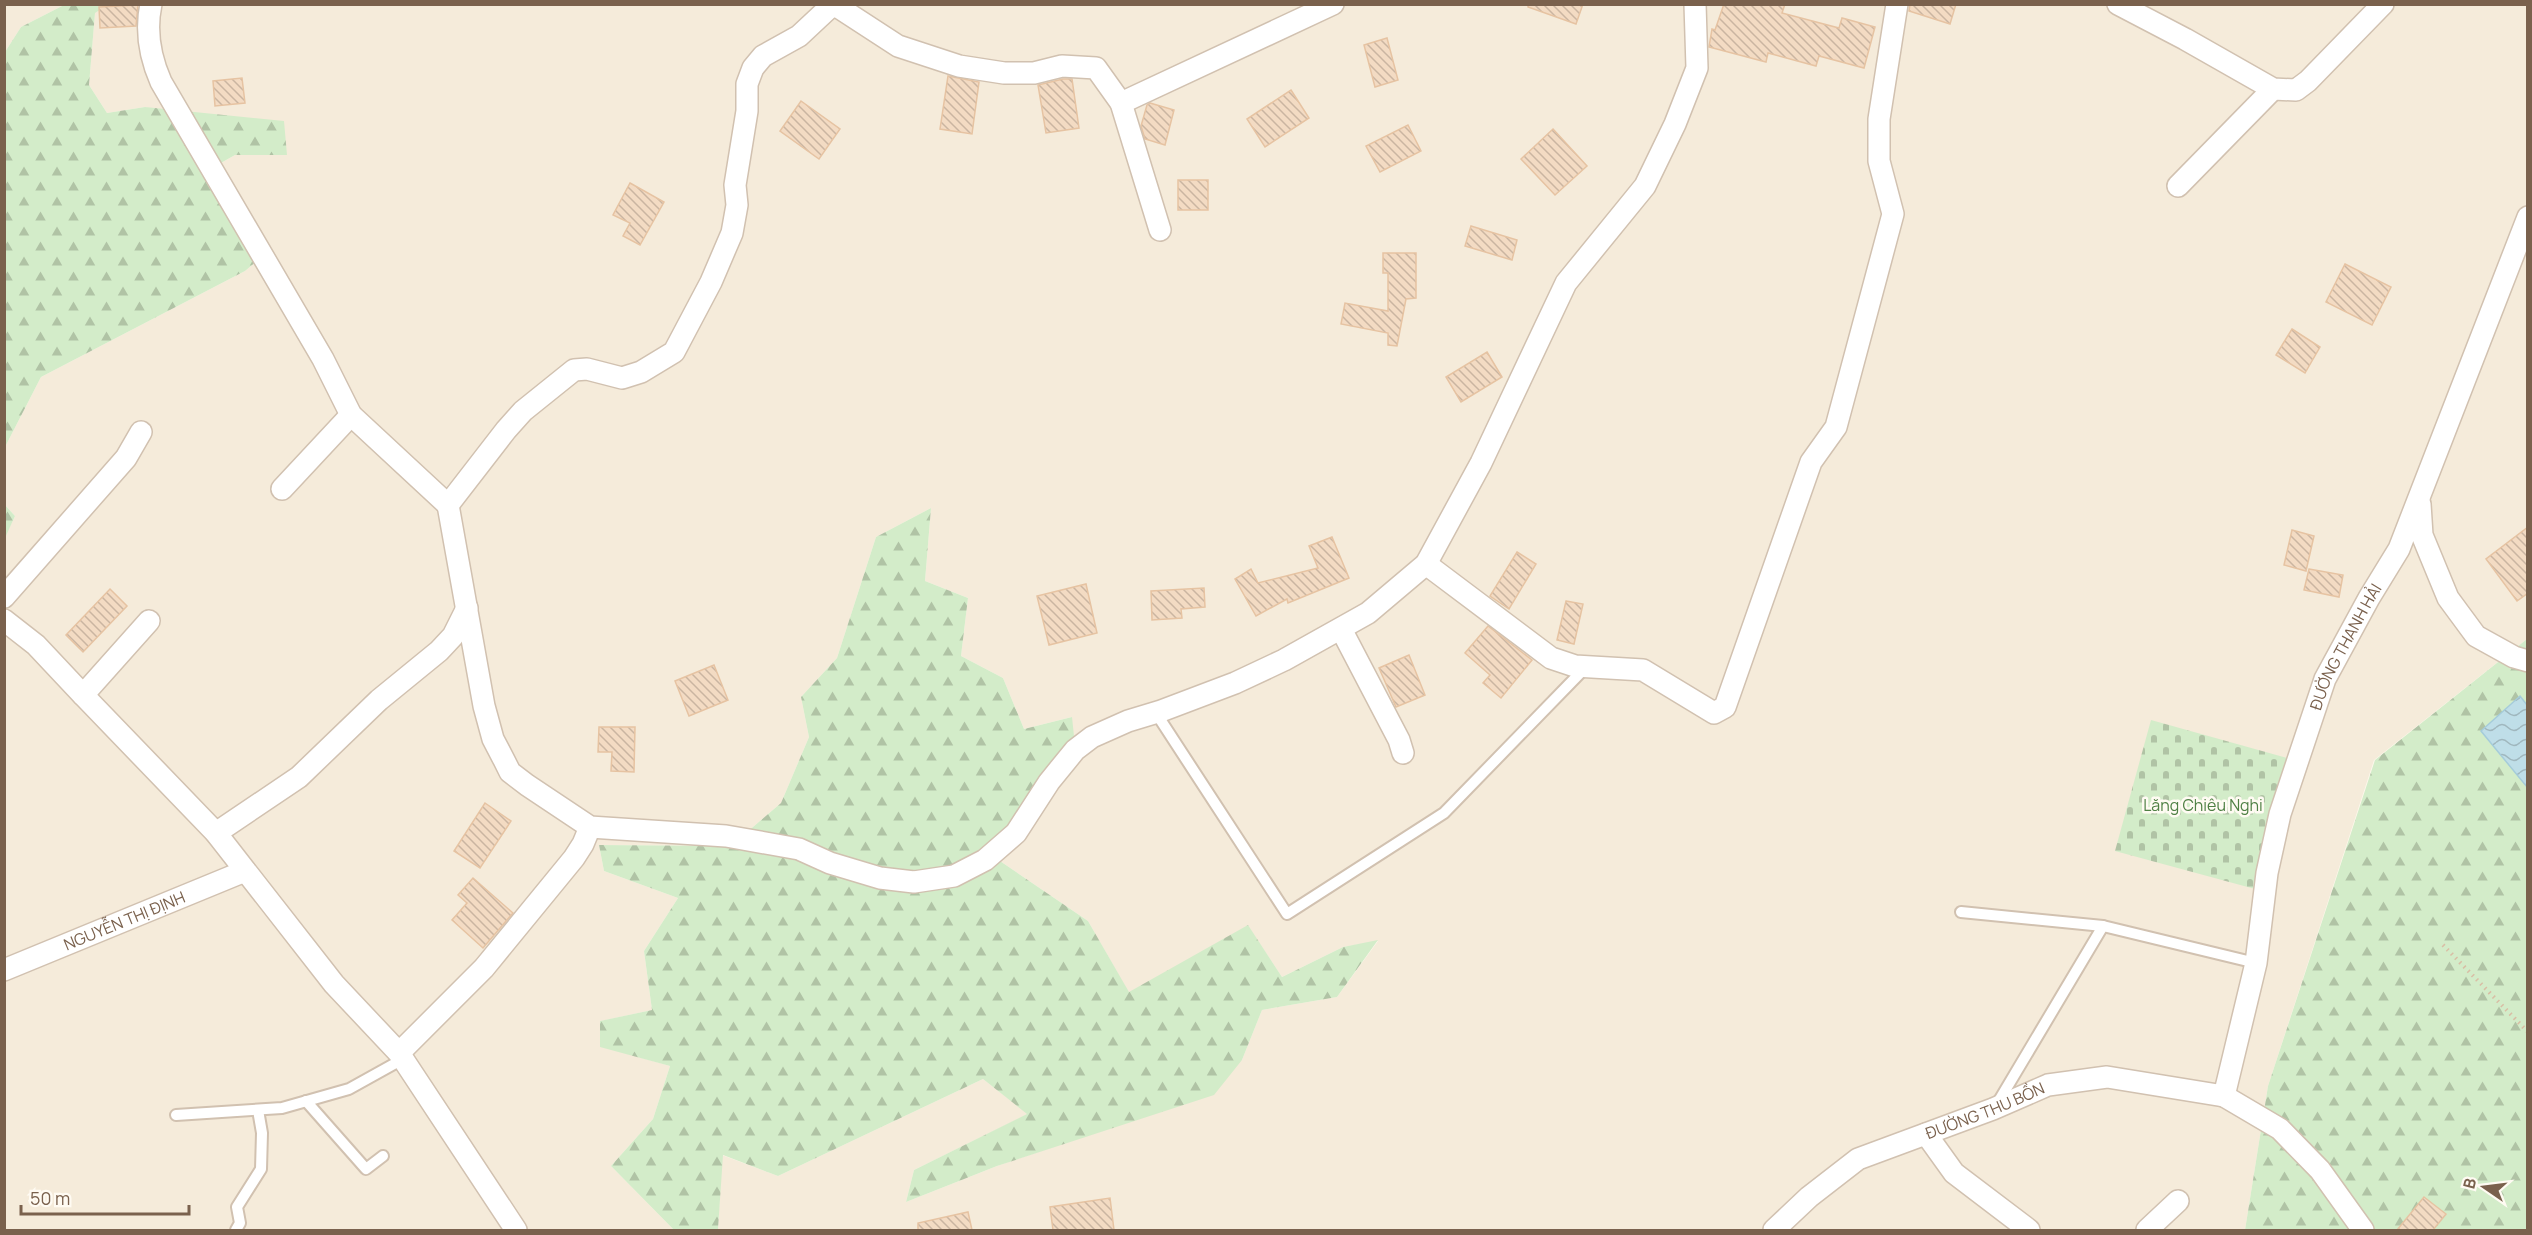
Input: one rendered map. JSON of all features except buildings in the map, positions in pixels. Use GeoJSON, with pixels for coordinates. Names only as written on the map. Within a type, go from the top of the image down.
{"type":"FeatureCollection","features":[{"type":"Feature","properties":{"kind":"street"},"geometry":{"type":"LineString","coordinates":[[151,4],[148,33],[155,67],[161,82],[323,359],[351,415],[448,505],[484,706],[493,739],[510,772],[590,826],[726,836],[800,849],[830,862],[880,878],[914,882],[954,876],[985,860],[1016,833],[1049,782],[1075,750],[1092,737],[1128,721],[1156,713],[1235,683],[1284,660],[1368,613],[1426,564],[1481,463],[1566,283],[1645,186],[1675,124],[1697,68],[1695,4]]}},
{"type":"Feature","properties":{"kind":"street"},"geometry":{"type":"LineString","coordinates":[[1121,103],[1333,4]]}},
{"type":"Feature","properties":{"kind":"street"},"geometry":{"type":"LineString","coordinates":[[1426,564],[1551,658],[1575,666],[1643,670],[1714,713],[1725,707],[1811,462],[1836,427],[1893,214],[1879,161],[1879,118],[1898,4]]}},
{"type":"Feature","properties":{"kind":"street"},"geometry":{"type":"LineString","coordinates":[[2118,4],[2273,89],[2296,90],[2308,81],[2383,4]]}},
{"type":"Feature","properties":{"kind":"street"},"geometry":{"type":"LineString","coordinates":[[448,505],[523,411],[574,370],[588,369],[622,378],[641,372],[674,352],[711,282],[732,233],[737,205],[735,185],[747,111],[747,84],[753,68],[763,56],[799,36],[818,9],[838,7],[898,46],[959,66],[1004,73],[1034,73],[1062,66],[1096,68],[1121,103],[1160,230]]}},
{"type":"Feature","properties":{"kind":"street"},"geometry":{"type":"LineString","coordinates":[[2178,186],[2273,89]]}},
{"type":"Feature","properties":{"kind":"street","name":"ĐƯỜNG THANH HẢI"},"geometry":{"type":"LineString","coordinates":[[2224,1096],[2256,963],[2267,873],[2280,814],[2325,679],[2369,598],[2399,549],[2528,217]]}},
{"type":"Feature","properties":{"kind":"street"},"geometry":{"type":"LineString","coordinates":[[282,489],[351,415]]}},
{"type":"Feature","properties":{"kind":"street"},"geometry":{"type":"LineString","coordinates":[[4,597],[126,458],[141,432]]}},
{"type":"Feature","properties":{"kind":"street"},"geometry":{"type":"LineString","coordinates":[[2420,496],[2422,535],[2448,598],[2476,636],[2514,657],[2528,661]]}},
{"type":"Feature","properties":{"kind":"street"},"geometry":{"type":"LineString","coordinates":[[216,833],[299,777],[379,700],[439,651],[453,636],[467,608]]}},
{"type":"Feature","properties":{"kind":"street"},"geometry":{"type":"LineString","coordinates":[[4,620],[36,645],[216,833],[334,984],[401,1056],[516,1230]]}},
{"type":"Feature","properties":{"kind":"street"},"geometry":{"type":"LineString","coordinates":[[83,695],[149,621]]}},
{"type":"Feature","properties":{"kind":"street"},"geometry":{"type":"LineString","coordinates":[[1341,629],[1399,740],[1403,753]]}},
{"type":"Feature","properties":{"kind":"street"},"geometry":{"type":"LineString","coordinates":[[401,1056],[484,968],[574,858],[590,826]]}},
{"type":"Feature","properties":{"kind":"street","name":"NGUYỄN THỊ ĐỊNH"},"geometry":{"type":"LineString","coordinates":[[4,970],[245,871]]}},
{"type":"Feature","properties":{"kind":"street","name":"ĐƯỜNG THU BỒN"},"geometry":{"type":"LineString","coordinates":[[1774,1230],[1809,1197],[1858,1159],[1993,1109],[2048,1085],[2107,1077],[2224,1096]]}},
{"type":"Feature","properties":{"kind":"street"},"geometry":{"type":"LineString","coordinates":[[2224,1096],[2280,1129],[2320,1170],[2363,1230]]}},
{"type":"Feature","properties":{"kind":"street"},"geometry":{"type":"LineString","coordinates":[[1926,1134],[1954,1173],[2029,1230]]}},
{"type":"Feature","properties":{"kind":"street"},"geometry":{"type":"LineString","coordinates":[[2147,1230],[2178,1201]]}},
{"type":"Feature","properties":{"kind":"lane"},"geometry":{"type":"LineString","coordinates":[[1156,713],[1287,914],[1444,813],[1586,667]]}},
{"type":"Feature","properties":{"kind":"lane"},"geometry":{"type":"LineString","coordinates":[[1961,912],[2103,926],[2256,963]]}},
{"type":"Feature","properties":{"kind":"lane"},"geometry":{"type":"LineString","coordinates":[[1993,1109],[2103,926]]}},
{"type":"Feature","properties":{"kind":"lane"},"geometry":{"type":"LineString","coordinates":[[176,1115],[282,1108],[349,1089],[401,1056]]}},
{"type":"Feature","properties":{"kind":"lane"},"geometry":{"type":"LineString","coordinates":[[306,1101],[366,1169],[383,1156]]}},
{"type":"Feature","properties":{"kind":"lane"},"geometry":{"type":"LineString","coordinates":[[236,1230],[240,1223],[237,1207],[261,1170],[262,1133],[258,1110]]}},
{"type":"Feature","properties":{"kind":"path"},"geometry":{"type":"LineString","coordinates":[[2443,945],[2528,1032]]}},
{"type":"Feature","properties":{"kind":"shaded area"},"geometry":{"type":"Polygon","coordinates":[[[5,5],[64,5],[21,27],[5,52],[5,5]]]}},
{"type":"Feature","properties":{"kind":"shaded area"},"geometry":{"type":"Polygon","coordinates":[[[107,5],[2527,5],[2527,639],[2374,760],[2268,1086],[2245,1230],[715,1230],[718,1228],[722,1155],[778,1176],[983,1079],[1028,1114],[914,1170],[906,1202],[997,1166],[1088,1135],[1242,1060],[1262,1010],[1337,997],[1378,941],[1343,947],[1282,977],[1248,926],[1129,993],[1088,921],[997,859],[1072,717],[1024,729],[1003,678],[961,656],[968,598],[925,581],[931,508],[876,537],[837,658],[801,697],[809,737],[781,803],[731,846],[599,845],[604,871],[678,898],[644,951],[652,1010],[601,1021],[600,1046],[670,1066],[653,1119],[611,1166],[674,1230],[5,1230],[4,538],[15,516],[5,505],[5,447],[41,377],[245,271],[269,251],[212,168],[235,155],[287,155],[145,107],[107,113],[89,85],[95,12],[107,5]]]}},
{"type":"Feature","properties":{"kind":"green space"},"geometry":{"type":"Polygon","coordinates":[[[64,5],[107,5],[95,13],[89,85],[107,113],[145,107],[284,121],[287,155],[235,155],[212,168],[269,251],[245,271],[41,377],[5,447],[5,52],[21,27],[64,5]]]}},
{"type":"Feature","properties":{"kind":"green space"},"geometry":{"type":"Polygon","coordinates":[[[5,505],[15,516],[5,538],[5,505]]]}},
{"type":"Feature","properties":{"kind":"green space"},"geometry":{"type":"Polygon","coordinates":[[[931,508],[925,581],[968,598],[961,656],[1003,678],[1024,729],[1072,717],[1076,755],[997,859],[1088,921],[1129,992],[1248,925],[1282,977],[1343,947],[1378,940],[1337,997],[1262,1010],[1242,1060],[1214,1095],[997,1166],[906,1202],[914,1170],[1027,1114],[983,1079],[778,1176],[723,1155],[718,1229],[674,1230],[611,1166],[653,1119],[670,1066],[600,1047],[600,1021],[652,1010],[644,951],[678,898],[604,871],[599,845],[731,846],[781,803],[809,737],[801,697],[837,658],[876,537],[931,508]]]}},
{"type":"Feature","properties":{"kind":"green space"},"geometry":{"type":"Polygon","coordinates":[[[2527,639],[2527,705],[2520,696],[2481,731],[2527,787],[2527,1230],[2245,1230],[2268,1086],[2375,760],[2527,639]]]}},
{"type":"Feature","properties":{"kind":"green space","name":"Lăng Chiêu Nghi"},"geometry":{"type":"Polygon","coordinates":[[[2151,720],[2291,759],[2255,889],[2115,851],[2151,720]]]}},
{"type":"Feature","properties":{"kind":"water"},"geometry":{"type":"Polygon","coordinates":[[[2520,696],[2527,705],[2527,787],[2481,731],[2520,696]]]}}]}
